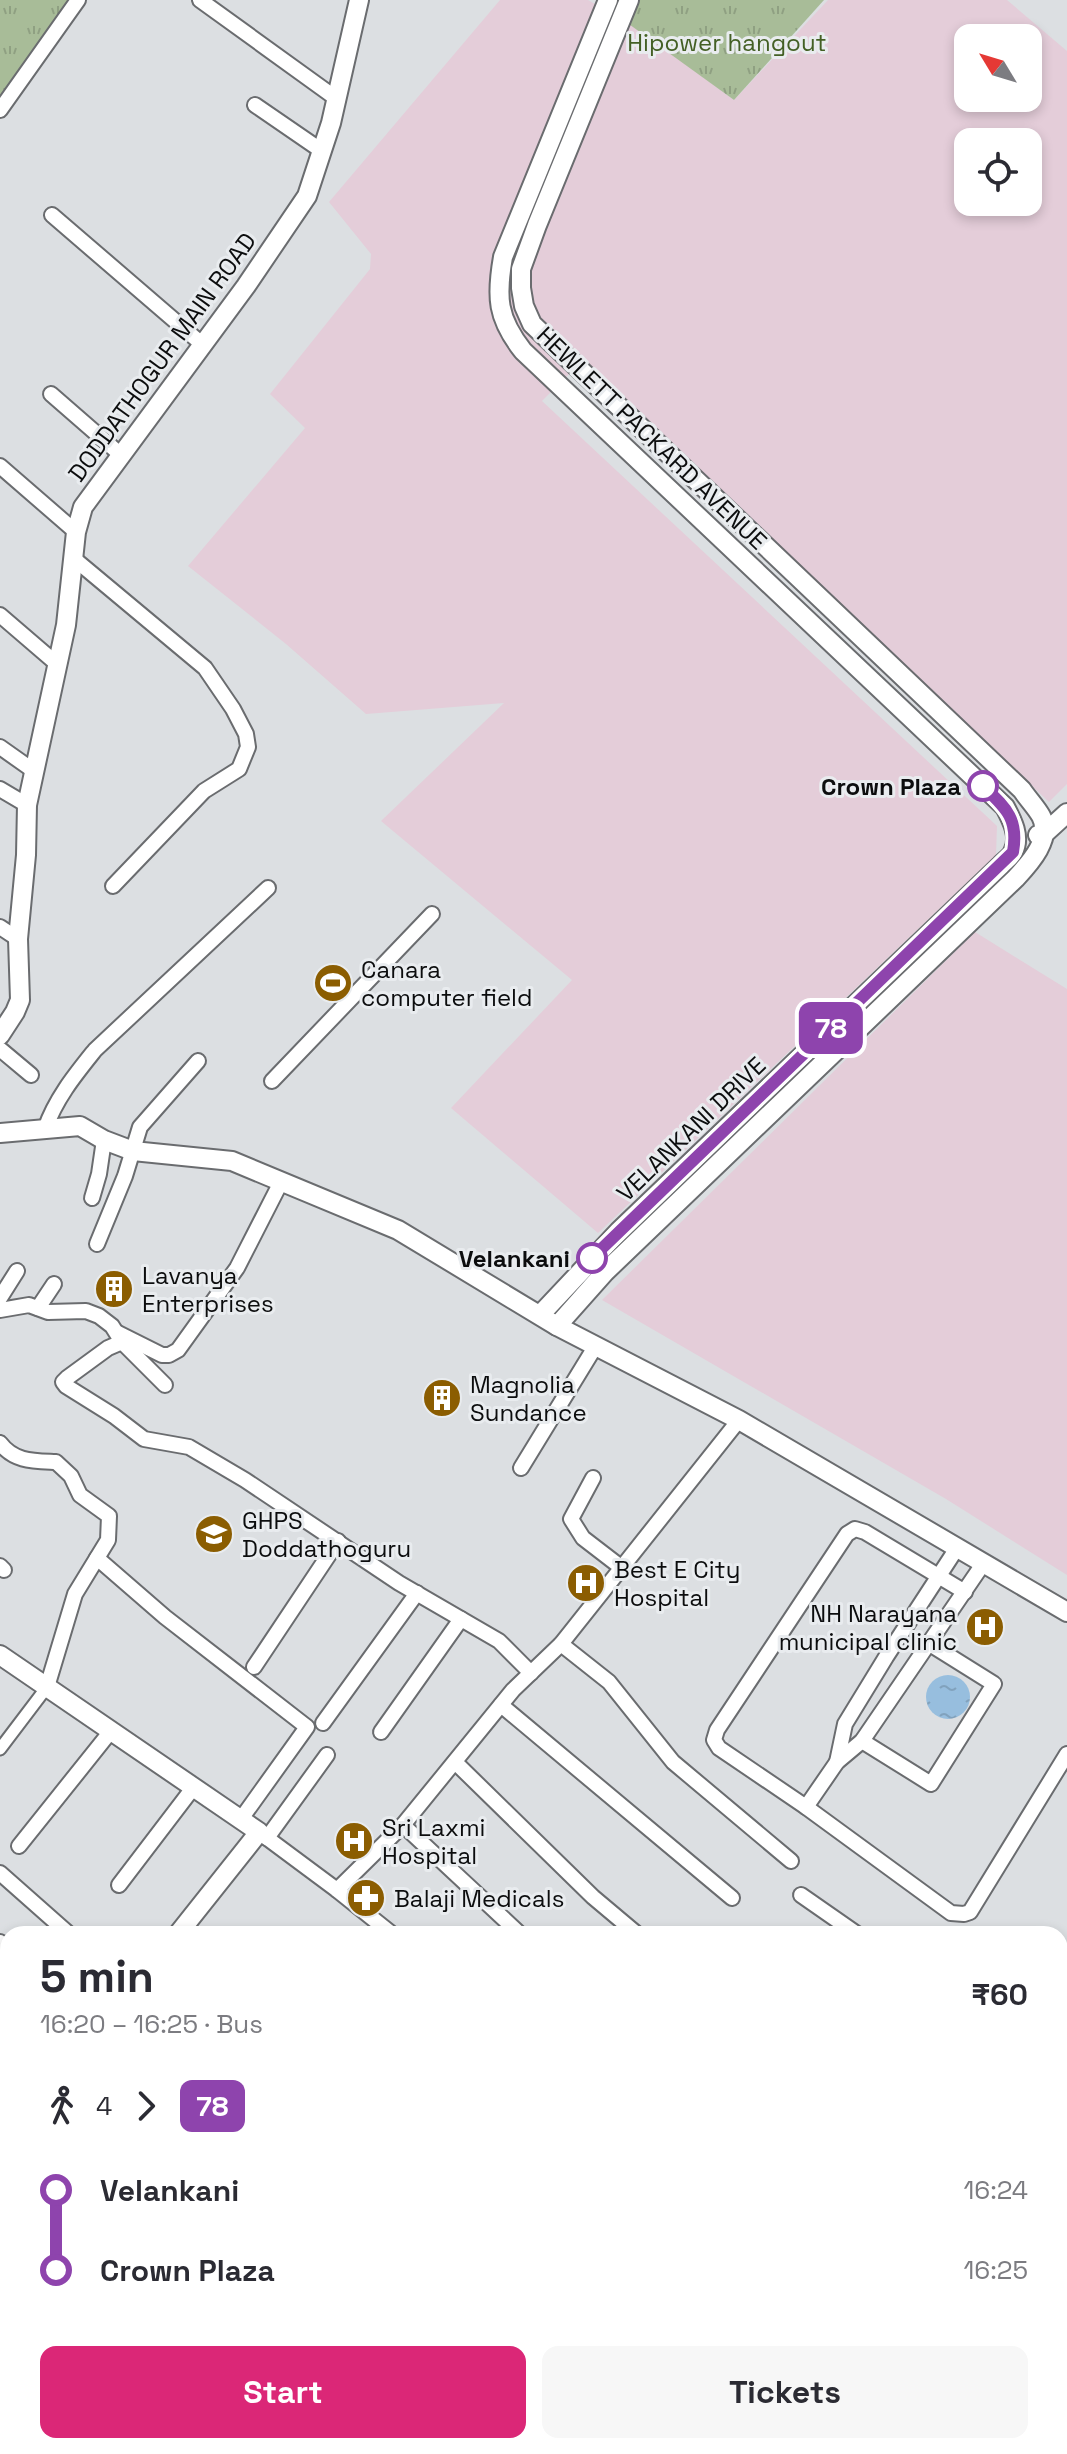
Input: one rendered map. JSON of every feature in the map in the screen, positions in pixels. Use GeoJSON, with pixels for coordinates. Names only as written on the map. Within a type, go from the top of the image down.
{"type":"FeatureCollection","features":[{"type":"Feature","properties":{"kind":"street"},"geometry":{"type":"LineString","coordinates":[[0,110],[78,0]]}},
{"type":"Feature","properties":{"kind":"street"},"geometry":{"type":"LineString","coordinates":[[200,0],[337,99]]}},
{"type":"Feature","properties":{"kind":"street","name":"DODDATHOGUR MAIN ROAD"},"geometry":{"type":"LineString","coordinates":[[0,1035],[20,1000],[18,939],[27,805],[66,625],[72,557],[83,507],[203,345],[307,196],[337,99],[359,0]]}},
{"type":"Feature","properties":{"kind":"street","name":"HEWLETT PACKARD AVENUE"},"geometry":{"type":"LineString","coordinates":[[608,0],[503,257],[498,295],[501,314],[510,334],[523,351],[1005,807],[1015,834]]}},
{"type":"Feature","properties":{"kind":"street","name":"HEWLETT PACKARD AVENUE"},"geometry":{"type":"LineString","coordinates":[[629,0],[521,269],[524,306],[532,324],[1022,790],[1044,826]]}},
{"type":"Feature","properties":{"kind":"street"},"geometry":{"type":"LineString","coordinates":[[255,105],[322,151]]}},
{"type":"Feature","properties":{"kind":"street"},"geometry":{"type":"LineString","coordinates":[[52,215],[203,345]]}},
{"type":"Feature","properties":{"kind":"street"},"geometry":{"type":"LineString","coordinates":[[510,334],[532,324]]}},
{"type":"Feature","properties":{"kind":"street"},"geometry":{"type":"LineString","coordinates":[[51,394],[121,455]]}},
{"type":"Feature","properties":{"kind":"street"},"geometry":{"type":"LineString","coordinates":[[0,466],[76,532]]}},
{"type":"Feature","properties":{"kind":"street"},"geometry":{"type":"LineString","coordinates":[[72,557],[205,668],[233,709],[246,734],[248,747],[239,769],[204,791],[113,886]]}},
{"type":"Feature","properties":{"kind":"street"},"geometry":{"type":"LineString","coordinates":[[0,615],[57,664]]}},
{"type":"Feature","properties":{"kind":"street"},"geometry":{"type":"LineString","coordinates":[[0,747],[34,771]]}},
{"type":"Feature","properties":{"kind":"street"},"geometry":{"type":"LineString","coordinates":[[0,789],[27,805]]}},
{"type":"Feature","properties":{"kind":"street"},"geometry":{"type":"LineString","coordinates":[[1015,834],[1044,826],[1067,813]]}},
{"type":"Feature","properties":{"kind":"street","name":"VELANKANI DRIVE"},"geometry":{"type":"LineString","coordinates":[[557,1326],[609,1268],[1016,878],[1033,860],[1044,826]]}},
{"type":"Feature","properties":{"kind":"street","name":"VELANKANI DRIVE"},"geometry":{"type":"LineString","coordinates":[[540,1315],[619,1231],[1000,866],[1013,852],[1015,834]]}},
{"type":"Feature","properties":{"kind":"street"},"geometry":{"type":"LineString","coordinates":[[45,1129],[70,1080],[95,1050],[268,888]]}},
{"type":"Feature","properties":{"kind":"street"},"geometry":{"type":"LineString","coordinates":[[272,1081],[432,914]]}},
{"type":"Feature","properties":{"kind":"street"},"geometry":{"type":"LineString","coordinates":[[0,927],[18,939]]}},
{"type":"Feature","properties":{"kind":"street"},"geometry":{"type":"LineString","coordinates":[[0,1049],[31,1075]]}},
{"type":"Feature","properties":{"kind":"street"},"geometry":{"type":"LineString","coordinates":[[97,1244],[140,1127],[198,1061]]}},
{"type":"Feature","properties":{"kind":"street"},"geometry":{"type":"LineString","coordinates":[[0,1133],[80,1126],[104,1140],[133,1151],[232,1161],[398,1230],[557,1326],[739,1420],[1067,1612]]}},
{"type":"Feature","properties":{"kind":"street"},"geometry":{"type":"LineString","coordinates":[[92,1198],[104,1140]]}},
{"type":"Feature","properties":{"kind":"street"},"geometry":{"type":"LineString","coordinates":[[120,1338],[162,1355],[178,1350],[237,1268],[281,1182]]}},
{"type":"Feature","properties":{"kind":"street"},"geometry":{"type":"LineString","coordinates":[[0,1298],[17,1271]]}},
{"type":"Feature","properties":{"kind":"street"},"geometry":{"type":"LineString","coordinates":[[38,1308],[54,1284]]}},
{"type":"Feature","properties":{"kind":"street"},"geometry":{"type":"LineString","coordinates":[[0,1310],[29,1305],[48,1312],[86,1311],[99,1316],[165,1385]]}},
{"type":"Feature","properties":{"kind":"street"},"geometry":{"type":"LineString","coordinates":[[120,1338],[67,1378],[63,1382],[66,1386],[144,1439],[189,1447],[245,1480],[417,1593],[499,1641],[531,1673]]}},
{"type":"Feature","properties":{"kind":"street"},"geometry":{"type":"LineString","coordinates":[[521,1468],[595,1347]]}},
{"type":"Feature","properties":{"kind":"street"},"geometry":{"type":"LineString","coordinates":[[337,1890],[403,1825],[501,1705],[561,1644],[739,1420]]}},
{"type":"Feature","properties":{"kind":"street"},"geometry":{"type":"LineString","coordinates":[[0,1443],[23,1461],[56,1462],[71,1476],[80,1495],[109,1516],[108,1540],[75,1594],[47,1687],[0,1749]]}},
{"type":"Feature","properties":{"kind":"street"},"geometry":{"type":"LineString","coordinates":[[593,1478],[571,1519],[583,1538],[622,1568]]}},
{"type":"Feature","properties":{"kind":"street"},"geometry":{"type":"LineString","coordinates":[[965,1592],[855,1529],[847,1534],[717,1730],[714,1740],[719,1748],[951,1913],[964,1914],[970,1912],[1067,1754]]}},
{"type":"Feature","properties":{"kind":"street"},"geometry":{"type":"LineString","coordinates":[[254,1667],[338,1541]]}},
{"type":"Feature","properties":{"kind":"street"},"geometry":{"type":"LineString","coordinates":[[837,1762],[845,1724],[957,1548]]}},
{"type":"Feature","properties":{"kind":"street"},"geometry":{"type":"LineString","coordinates":[[97,1558],[165,1617],[307,1727],[241,1819]]}},
{"type":"Feature","properties":{"kind":"street"},"geometry":{"type":"LineString","coordinates":[[806,1807],[837,1762],[862,1741],[983,1564]]}},
{"type":"Feature","properties":{"kind":"street"},"geometry":{"type":"LineString","coordinates":[[323,1723],[417,1593]]}},
{"type":"Feature","properties":{"kind":"street"},"geometry":{"type":"LineString","coordinates":[[381,1732],[461,1619]]}},
{"type":"Feature","properties":{"kind":"street"},"geometry":{"type":"LineString","coordinates":[[561,1644],[609,1682],[673,1762],[791,1861]]}},
{"type":"Feature","properties":{"kind":"street"},"geometry":{"type":"LineString","coordinates":[[862,1741],[931,1784],[994,1684],[930,1644]]}},
{"type":"Feature","properties":{"kind":"street"},"geometry":{"type":"LineString","coordinates":[[0,1655],[241,1819],[382,1926]]}},
{"type":"Feature","properties":{"kind":"street"},"geometry":{"type":"LineString","coordinates":[[886,1657],[910,1673]]}},
{"type":"Feature","properties":{"kind":"street"},"geometry":{"type":"LineString","coordinates":[[501,1705],[732,1898]]}},
{"type":"Feature","properties":{"kind":"street"},"geometry":{"type":"LineString","coordinates":[[19,1846],[111,1731]]}},
{"type":"Feature","properties":{"kind":"street"},"geometry":{"type":"LineString","coordinates":[[185,1926],[327,1755]]}},
{"type":"Feature","properties":{"kind":"street"},"geometry":{"type":"LineString","coordinates":[[455,1762],[593,1897],[627,1926]]}},
{"type":"Feature","properties":{"kind":"street"},"geometry":{"type":"LineString","coordinates":[[119,1885],[193,1788]]}},
{"type":"Feature","properties":{"kind":"street"},"geometry":{"type":"LineString","coordinates":[[403,1825],[511,1926]]}},
{"type":"Feature","properties":{"kind":"street"},"geometry":{"type":"LineString","coordinates":[[0,1873],[60,1926]]}},
{"type":"Feature","properties":{"kind":"street"},"geometry":{"type":"LineString","coordinates":[[801,1895],[846,1926]]}},
{"type":"Feature","properties":{"kind":"shaded area"},"geometry":{"type":"Polygon","coordinates":[[[500,0],[588,0],[637,28],[734,100],[828,0],[1007,0],[1035,24],[954,24],[954,112],[1042,112],[1042,30],[1067,51],[1067,784],[1049,802],[580,363],[542,401],[997,826],[996,855],[598,1233],[451,1108],[572,980],[381,821],[504,703],[366,714],[286,644],[188,566],[305,428],[270,394],[370,269],[371,254],[329,202],[500,0]]]}},
{"type":"Feature","properties":{"kind":"shaded area","name":"Velankani"},"geometry":{"type":"Polygon","coordinates":[[[975,932],[1067,989],[1067,1575],[946,1499],[602,1300],[975,932]]]}},
{"type":"Feature","properties":{"kind":"green space"},"geometry":{"type":"Polygon","coordinates":[[[0,0],[74,0],[0,100],[0,0]]]}},
{"type":"Feature","properties":{"kind":"green space","name":"Hipower hangout"},"geometry":{"type":"Polygon","coordinates":[[[635,0],[824,0],[734,100],[626,22],[635,0]]]}},
{"type":"Feature","properties":{"kind":"water"},"geometry":{"type":"Polygon","coordinates":[[[948,1675],[963,1682],[970,1697],[963,1712],[948,1719],[933,1712],[926,1697],[933,1682],[948,1675]]]}},
{"type":"Feature","properties":{"kind":"bus line","name":"78"},"geometry":{"type":"LineString","coordinates":[[592,1258],[1013,852],[1015,827],[1005,807],[983,786]]}},
{"type":"Feature","properties":{"kind":"place","name":"Crown Plaza"},"geometry":{"type":"Point","coordinates":[983,786]}},
{"type":"Feature","properties":{"kind":"place","name":"Canara computer field"},"geometry":{"type":"Point","coordinates":[333,983]}},
{"type":"Feature","properties":{"kind":"place","name":"Velankani"},"geometry":{"type":"Point","coordinates":[592,1258]}},
{"type":"Feature","properties":{"kind":"place","name":"Lavanya Enterprises"},"geometry":{"type":"Point","coordinates":[114,1289]}},
{"type":"Feature","properties":{"kind":"place","name":"Magnolia Sundance"},"geometry":{"type":"Point","coordinates":[442,1398]}},
{"type":"Feature","properties":{"kind":"place","name":"GHPS Doddathoguru"},"geometry":{"type":"Point","coordinates":[214,1534]}},
{"type":"Feature","properties":{"kind":"place","name":"Best E City Hospital"},"geometry":{"type":"Point","coordinates":[586,1583]}},
{"type":"Feature","properties":{"kind":"place","name":"NH Narayana municipal clinic"},"geometry":{"type":"Point","coordinates":[985,1627]}},
{"type":"Feature","properties":{"kind":"place","name":"Sri Laxmi Hospital"},"geometry":{"type":"Point","coordinates":[354,1841]}},
{"type":"Feature","properties":{"kind":"place","name":"Balaji Medicals"},"geometry":{"type":"Point","coordinates":[366,1898]}}]}
